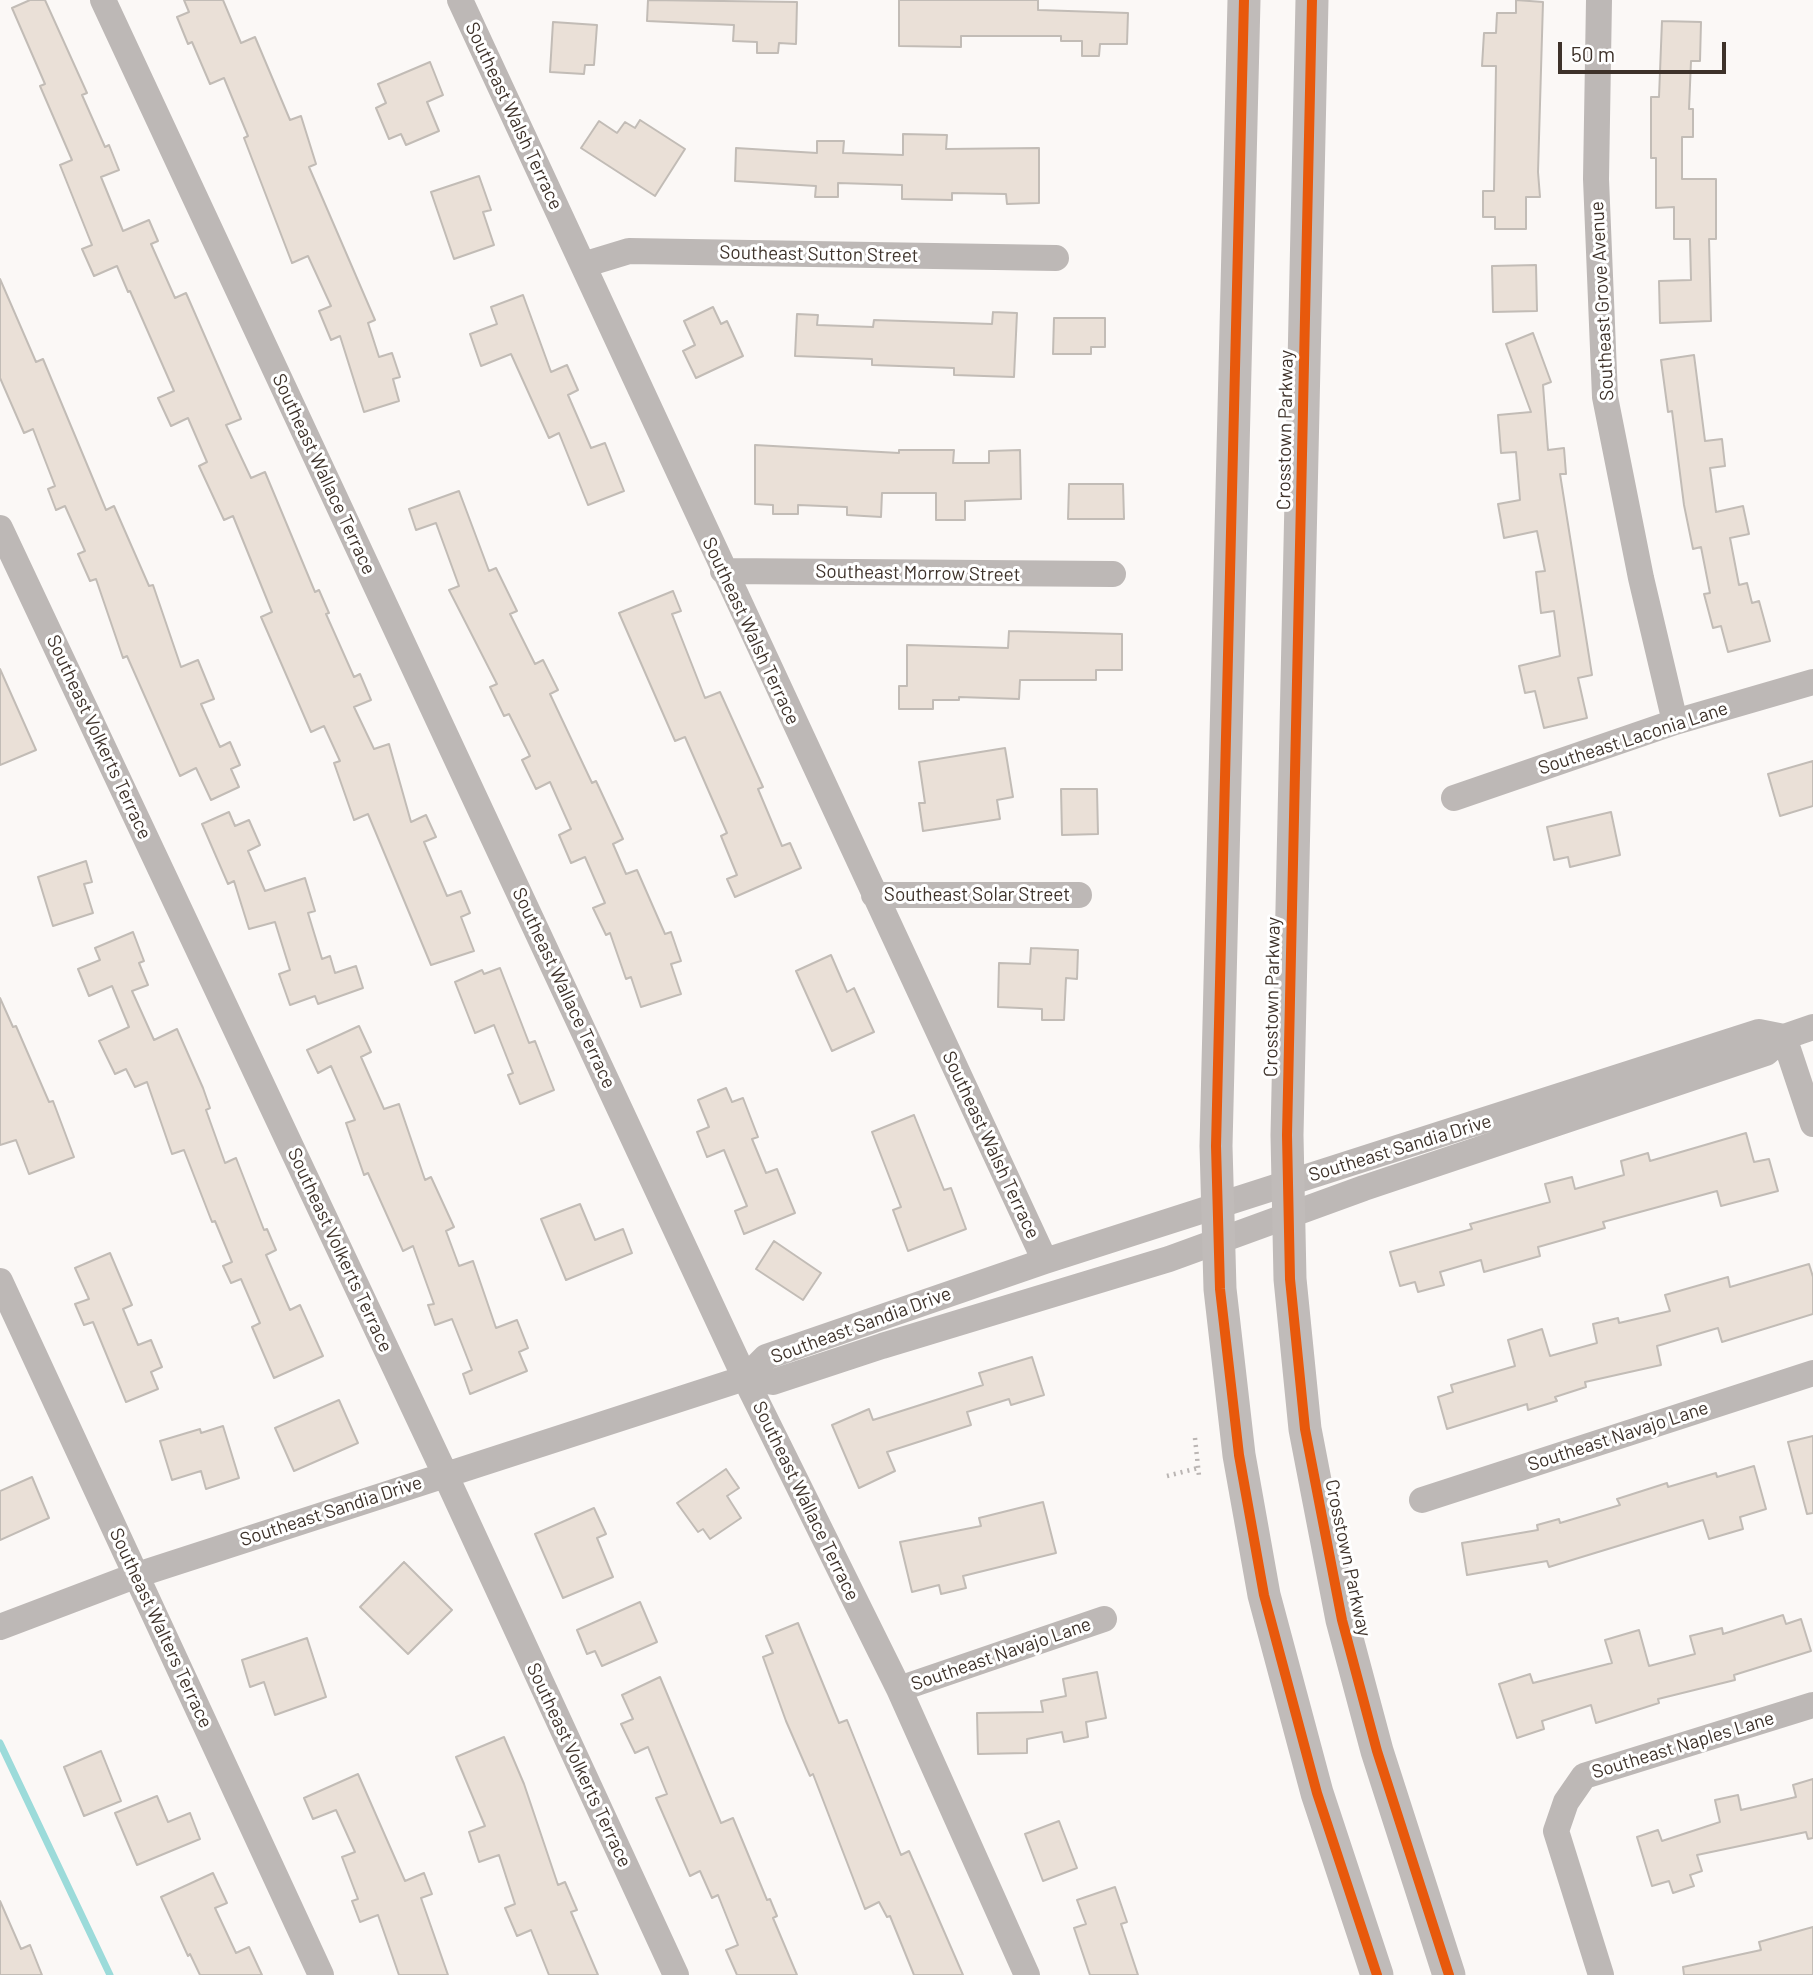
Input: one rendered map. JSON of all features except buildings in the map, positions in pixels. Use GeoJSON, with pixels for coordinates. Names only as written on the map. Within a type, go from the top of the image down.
{"type":"FeatureCollection","features":[{"type":"Feature","properties":{"kind":"main road"},"geometry":{"type":"LineString","coordinates":[[1244,0],[1217,1242],[1239,1455],[1264,1595],[1317,1793],[1377,1975]]}},
{"type":"Feature","properties":{"kind":"main road","name":"Crosstown Parkway"},"geometry":{"type":"LineString","coordinates":[[1312,0],[1287,1218],[1305,1429],[1327,1556],[1377,1751],[1449,1975]]}},
{"type":"Feature","properties":{"kind":"street","name":"Southeast Wallace Terrace"},"geometry":{"type":"LineString","coordinates":[[103,0],[745,1378],[899,1689],[1027,1975]]}},
{"type":"Feature","properties":{"kind":"street","name":"Southeast Walsh Terrace"},"geometry":{"type":"LineString","coordinates":[[460,0],[1045,1261]]}},
{"type":"Feature","properties":{"kind":"street","name":"Southeast Grove Avenue"},"geometry":{"type":"LineString","coordinates":[[1599,0],[1596,180],[1605,397],[1641,578],[1675,722]]}},
{"type":"Feature","properties":{"kind":"street","name":"Southeast Sutton Street"},"geometry":{"type":"LineString","coordinates":[[583,265],[629,251],[1056,258]]}},
{"type":"Feature","properties":{"kind":"street","name":"Southeast Volkerts Terrace"},"geometry":{"type":"LineString","coordinates":[[0,528],[445,1474],[676,1975]]}},
{"type":"Feature","properties":{"kind":"street","name":"Southeast Morrow Street"},"geometry":{"type":"LineString","coordinates":[[723,571],[1112,574]]}},
{"type":"Feature","properties":{"kind":"street","name":"Southeast Laconia Lane"},"geometry":{"type":"LineString","coordinates":[[1454,798],[1675,722],[1813,682]]}},
{"type":"Feature","properties":{"kind":"street","name":"Southeast Solar Street"},"geometry":{"type":"LineString","coordinates":[[874,895],[1079,895]]}},
{"type":"Feature","properties":{"kind":"street","name":"Southeast Sandia Drive"},"geometry":{"type":"LineString","coordinates":[[0,1627],[137,1575],[745,1378],[773,1382],[1217,1242],[1364,1188],[1766,1053],[1784,1037],[1813,1027]]}},
{"type":"Feature","properties":{"kind":"street","name":"Southeast Sandia Drive"},"geometry":{"type":"LineString","coordinates":[[745,1378],[766,1357],[1045,1261],[1759,1032],[1784,1037]]}},
{"type":"Feature","properties":{"kind":"street"},"geometry":{"type":"LineString","coordinates":[[1784,1037],[1813,1124]]}},
{"type":"Feature","properties":{"kind":"street","name":"Southeast Walters Terrace"},"geometry":{"type":"LineString","coordinates":[[0,1280],[321,1975]]}},
{"type":"Feature","properties":{"kind":"street","name":"Southeast Navajo Lane"},"geometry":{"type":"LineString","coordinates":[[1422,1500],[1813,1373]]}},
{"type":"Feature","properties":{"kind":"street","name":"Southeast Navajo Lane"},"geometry":{"type":"LineString","coordinates":[[899,1689],[1104,1619]]}},
{"type":"Feature","properties":{"kind":"street","name":"Southeast Naples Lane"},"geometry":{"type":"LineString","coordinates":[[1601,1975],[1556,1831],[1566,1802],[1584,1776],[1813,1704]]}},
{"type":"Feature","properties":{"kind":"path"},"geometry":{"type":"LineString","coordinates":[[1195,1438],[1199,1476]]}},
{"type":"Feature","properties":{"kind":"path"},"geometry":{"type":"LineString","coordinates":[[1167,1476],[1198,1468]]}},
{"type":"Feature","properties":{"kind":"waterway"},"geometry":{"type":"LineString","coordinates":[[0,1743],[110,1975]]}},
{"type":"Feature","properties":{"kind":"cycle path"},"geometry":{"type":"LineString","coordinates":[[1244,0],[1216,1146],[1220,1289],[1239,1455],[1264,1595],[1317,1793],[1377,1975]]}},
{"type":"Feature","properties":{"kind":"cycle path"},"geometry":{"type":"LineString","coordinates":[[1312,0],[1287,1135],[1290,1279],[1305,1429],[1342,1620],[1377,1751],[1449,1975]]}}]}
